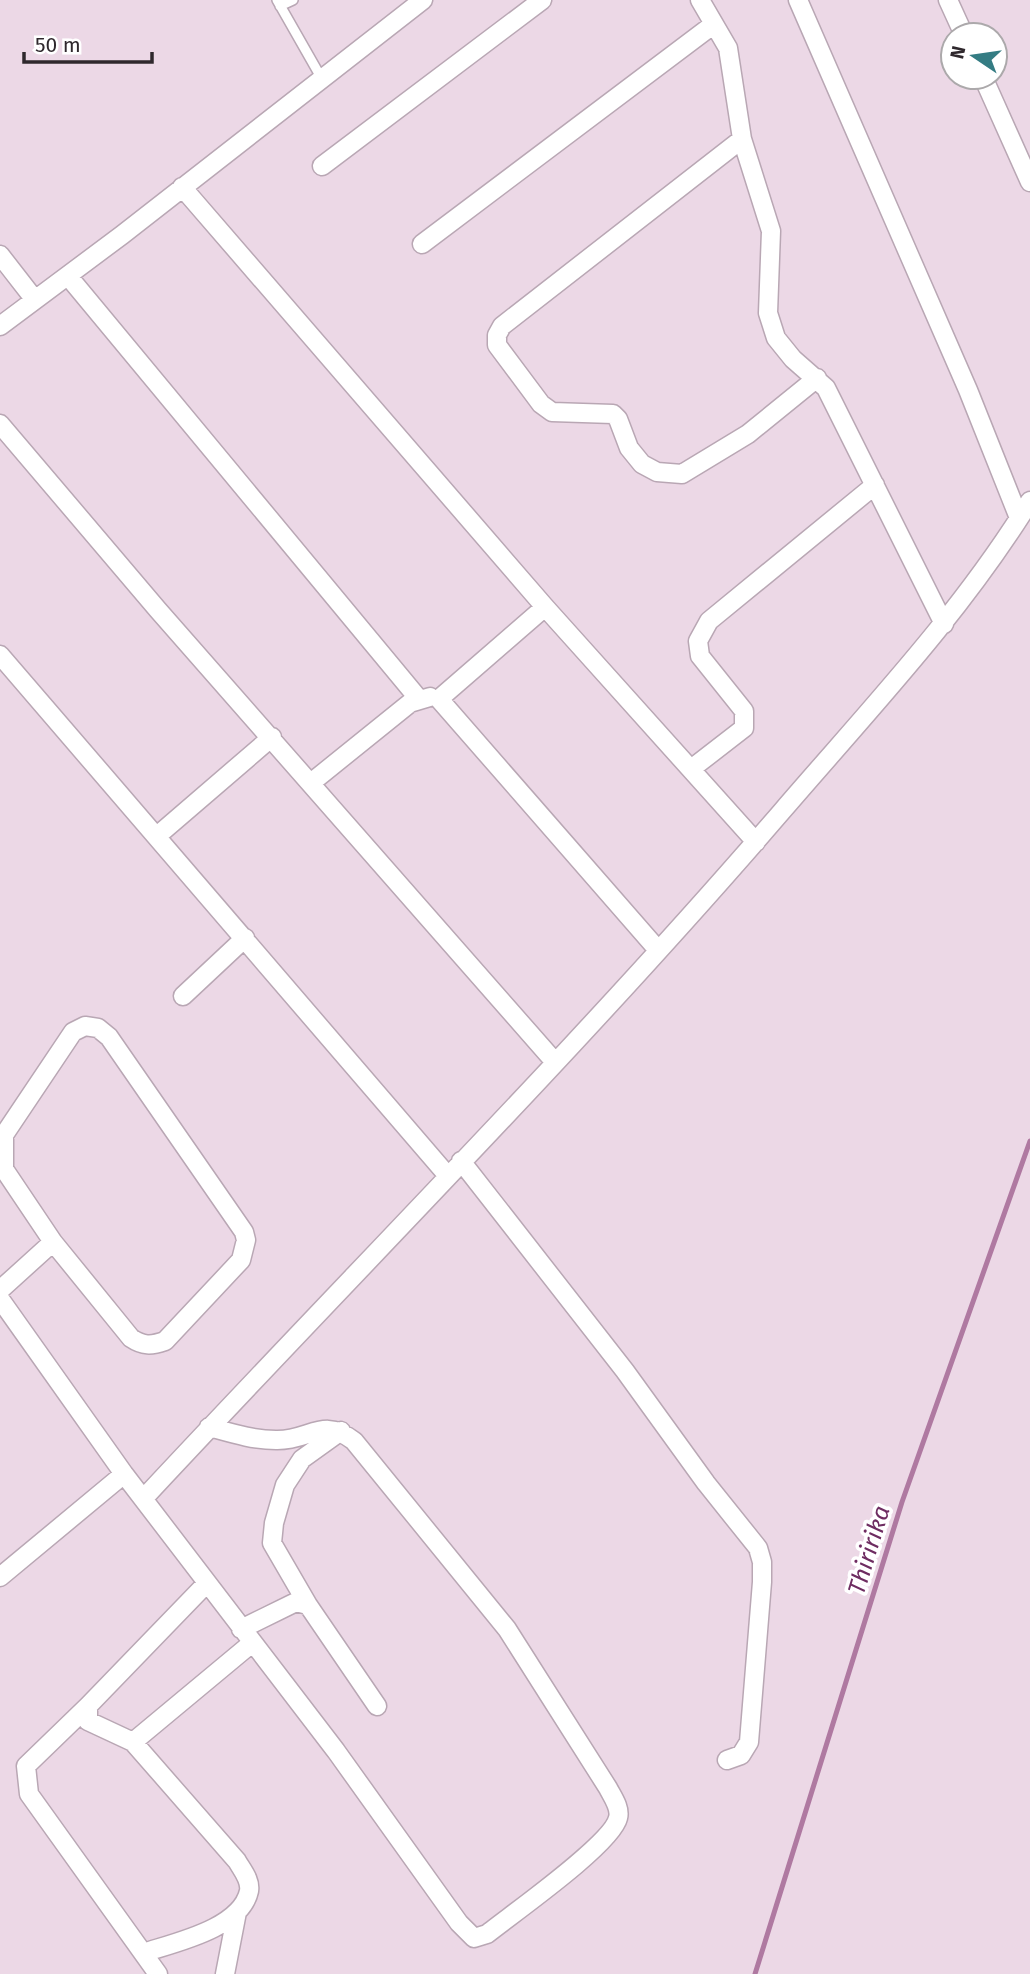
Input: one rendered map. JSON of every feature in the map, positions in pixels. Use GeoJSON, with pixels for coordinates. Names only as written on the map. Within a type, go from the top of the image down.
{"type":"FeatureCollection","features":[{"type":"Feature","properties":{"kind":"street"},"geometry":{"type":"LineString","coordinates":[[0,326],[423,0]]}},
{"type":"Feature","properties":{"kind":"street"},"geometry":{"type":"LineString","coordinates":[[322,166],[542,0]]}},
{"type":"Feature","properties":{"kind":"street"},"geometry":{"type":"LineString","coordinates":[[700,0],[727,48],[742,139],[771,231],[768,313],[776,338],[793,359],[826,388],[944,624]]}},
{"type":"Feature","properties":{"kind":"street"},"geometry":{"type":"LineString","coordinates":[[798,0],[968,390],[1019,518]]}},
{"type":"Feature","properties":{"kind":"street"},"geometry":{"type":"LineString","coordinates":[[948,0],[958,21]]}},
{"type":"Feature","properties":{"kind":"street"},"geometry":{"type":"LineString","coordinates":[[422,244],[714,24]]}},
{"type":"Feature","properties":{"kind":"street"},"geometry":{"type":"LineString","coordinates":[[989,91],[1030,182]]}},
{"type":"Feature","properties":{"kind":"street"},"geometry":{"type":"LineString","coordinates":[[742,139],[502,326],[497,335],[497,345],[541,404],[552,412],[613,414],[618,419],[629,448],[642,464],[669,475],[682,474],[748,435],[817,378]]}},
{"type":"Feature","properties":{"kind":"street"},"geometry":{"type":"LineString","coordinates":[[182,187],[545,607],[756,842]]}},
{"type":"Feature","properties":{"kind":"street"},"geometry":{"type":"LineString","coordinates":[[0,255],[35,300]]}},
{"type":"Feature","properties":{"kind":"street"},"geometry":{"type":"LineString","coordinates":[[68,275],[418,698]]}},
{"type":"Feature","properties":{"kind":"street"},"geometry":{"type":"LineString","coordinates":[[0,424],[158,610],[312,782],[554,1061]]}},
{"type":"Feature","properties":{"kind":"street"},"geometry":{"type":"LineString","coordinates":[[691,769],[744,727],[745,723],[744,711],[700,656],[698,641],[709,621],[875,485]]}},
{"type":"Feature","properties":{"kind":"street"},"geometry":{"type":"LineString","coordinates":[[144,1498],[448,1176],[756,842],[944,624],[1030,501]]}},
{"type":"Feature","properties":{"kind":"street"},"geometry":{"type":"LineString","coordinates":[[312,782],[418,698],[439,699],[545,607]]}},
{"type":"Feature","properties":{"kind":"street"},"geometry":{"type":"LineString","coordinates":[[0,655],[448,1176]]}},
{"type":"Feature","properties":{"kind":"street"},"geometry":{"type":"LineString","coordinates":[[439,699],[658,950]]}},
{"type":"Feature","properties":{"kind":"street"},"geometry":{"type":"LineString","coordinates":[[157,836],[272,737]]}},
{"type":"Feature","properties":{"kind":"street"},"geometry":{"type":"LineString","coordinates":[[183,996],[244,938]]}},
{"type":"Feature","properties":{"kind":"street"},"geometry":{"type":"LineString","coordinates":[[85,1026],[99,1028],[109,1037],[244,1232],[246,1249],[242,1260],[165,1341],[141,1345],[131,1338],[53,1242],[4,1169],[4,1135],[73,1032],[85,1026]]}},
{"type":"Feature","properties":{"kind":"street"},"geometry":{"type":"LineString","coordinates":[[461,1161],[625,1371],[699,1474],[758,1548],[762,1562],[762,1582],[749,1742],[741,1755],[727,1760]]}},
{"type":"Feature","properties":{"kind":"street"},"geometry":{"type":"LineString","coordinates":[[0,1290],[53,1242]]}},
{"type":"Feature","properties":{"kind":"street"},"geometry":{"type":"LineString","coordinates":[[0,1299],[124,1474],[336,1752],[459,1923],[474,1938],[487,1934],[589,1854],[615,1827],[619,1813],[608,1787],[507,1629],[354,1441],[341,1431],[328,1428],[278,1441],[252,1438],[209,1427]]}},
{"type":"Feature","properties":{"kind":"street"},"geometry":{"type":"LineString","coordinates":[[341,1431],[302,1459],[285,1485],[274,1523],[272,1542],[308,1605],[377,1706]]}},
{"type":"Feature","properties":{"kind":"street"},"geometry":{"type":"LineString","coordinates":[[0,1577],[124,1474]]}},
{"type":"Feature","properties":{"kind":"street"},"geometry":{"type":"LineString","coordinates":[[158,1974],[29,1794],[25,1781],[26,1766],[206,1584]]}},
{"type":"Feature","properties":{"kind":"street"},"geometry":{"type":"LineString","coordinates":[[133,1742],[246,1636],[296,1602],[308,1605]]}},
{"type":"Feature","properties":{"kind":"street"},"geometry":{"type":"LineString","coordinates":[[88,1706],[88,1721],[133,1742],[237,1861],[247,1878],[249,1891],[237,1912],[225,1974]]}},
{"type":"Feature","properties":{"kind":"street"},"geometry":{"type":"LineString","coordinates":[[143,1953],[219,1926],[237,1912]]}},
{"type":"Feature","properties":{"kind":"lane"},"geometry":{"type":"LineString","coordinates":[[293,0],[278,3],[322,79]]}},
{"type":"Feature","properties":{"kind":"waterway","name":"Thiririka"},"geometry":{"type":"LineString","coordinates":[[755,1974],[902,1502],[1030,1141]]}}]}
